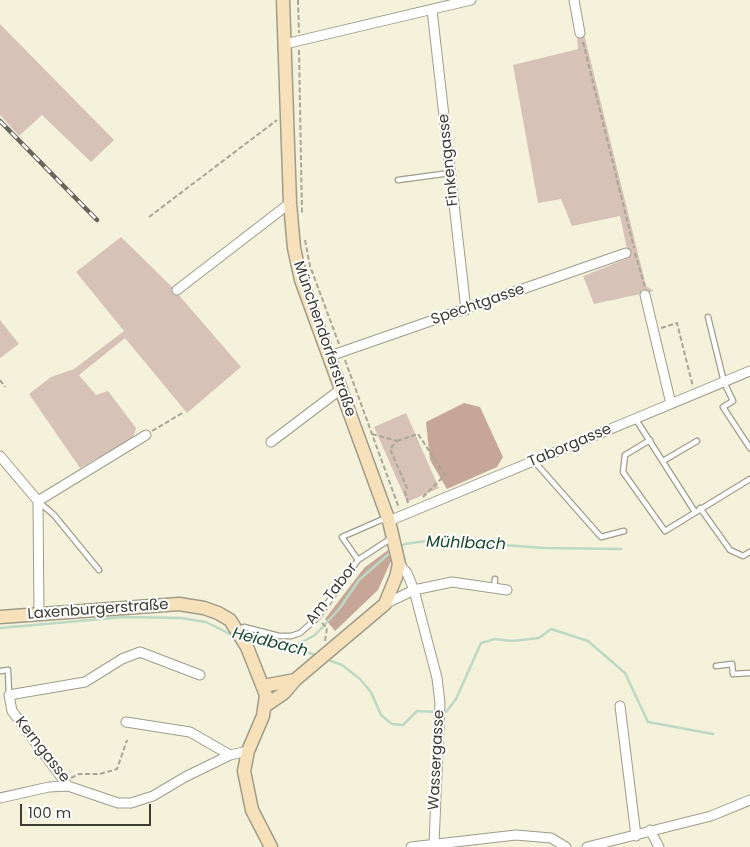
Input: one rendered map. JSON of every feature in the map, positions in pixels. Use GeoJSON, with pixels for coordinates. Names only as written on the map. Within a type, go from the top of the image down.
{"type":"FeatureCollection","features":[{"type":"Feature","properties":{"kind":"street","name":"Münchendorferstraße"},"geometry":{"type":"LineString","coordinates":[[283,0],[290,203],[294,248],[301,280],[389,521],[397,550]]}},
{"type":"Feature","properties":{"kind":"street"},"geometry":{"type":"LineString","coordinates":[[285,44],[471,0]]}},
{"type":"Feature","properties":{"kind":"street"},"geometry":{"type":"LineString","coordinates":[[574,0],[580,33]]}},
{"type":"Feature","properties":{"kind":"street","name":"Finkengasse"},"geometry":{"type":"LineString","coordinates":[[432,10],[466,310]]}},
{"type":"Feature","properties":{"kind":"street"},"geometry":{"type":"LineString","coordinates":[[177,290],[290,203]]}},
{"type":"Feature","properties":{"kind":"street","name":"Spechtgasse"},"geometry":{"type":"LineString","coordinates":[[330,356],[626,253]]}},
{"type":"Feature","properties":{"kind":"street"},"geometry":{"type":"LineString","coordinates":[[645,298],[671,404]]}},
{"type":"Feature","properties":{"kind":"street","name":"Taborgasse"},"geometry":{"type":"LineString","coordinates":[[389,521],[750,371]]}},
{"type":"Feature","properties":{"kind":"street"},"geometry":{"type":"LineString","coordinates":[[270,442],[341,389]]}},
{"type":"Feature","properties":{"kind":"street"},"geometry":{"type":"LineString","coordinates":[[38,501],[146,435]]}},
{"type":"Feature","properties":{"kind":"street"},"geometry":{"type":"LineString","coordinates":[[0,456],[38,501],[39,615]]}},
{"type":"Feature","properties":{"kind":"street"},"geometry":{"type":"LineString","coordinates":[[385,604],[396,577],[397,550]]}},
{"type":"Feature","properties":{"kind":"street","name":"Wassergasse"},"geometry":{"type":"LineString","coordinates":[[397,550],[414,590],[437,678],[441,718],[434,844]]}},
{"type":"Feature","properties":{"kind":"street"},"geometry":{"type":"LineString","coordinates":[[265,706],[284,693],[295,680],[385,604],[414,590],[452,582],[495,583],[507,590]]}},
{"type":"Feature","properties":{"kind":"street","name":"Laxenburgerstraße"},"geometry":{"type":"LineString","coordinates":[[0,617],[179,604],[218,612],[230,620],[247,647],[266,695],[259,729],[248,751],[244,771],[252,810],[271,847]]}},
{"type":"Feature","properties":{"kind":"street","name":"Kerngasse"},"geometry":{"type":"LineString","coordinates":[[200,675],[140,652],[122,659],[84,682],[9,695],[12,711],[66,784],[118,803],[131,803],[153,796],[185,777],[230,755],[248,751]]}},
{"type":"Feature","properties":{"kind":"street"},"geometry":{"type":"LineString","coordinates":[[263,686],[295,680]]}},
{"type":"Feature","properties":{"kind":"street"},"geometry":{"type":"LineString","coordinates":[[620,706],[636,836]]}},
{"type":"Feature","properties":{"kind":"street"},"geometry":{"type":"LineString","coordinates":[[126,722],[190,732],[230,755]]}},
{"type":"Feature","properties":{"kind":"street"},"geometry":{"type":"LineString","coordinates":[[0,798],[66,784]]}},
{"type":"Feature","properties":{"kind":"street"},"geometry":{"type":"LineString","coordinates":[[586,847],[711,816],[750,800]]}},
{"type":"Feature","properties":{"kind":"street"},"geometry":{"type":"LineString","coordinates":[[650,830],[659,847]]}},
{"type":"Feature","properties":{"kind":"street"},"geometry":{"type":"LineString","coordinates":[[411,847],[516,834],[551,838],[565,847]]}},
{"type":"Feature","properties":{"kind":"lane"},"geometry":{"type":"LineString","coordinates":[[398,180],[450,173]]}},
{"type":"Feature","properties":{"kind":"lane"},"geometry":{"type":"LineString","coordinates":[[708,317],[724,382],[733,401],[723,407],[750,448]]}},
{"type":"Feature","properties":{"kind":"lane"},"geometry":{"type":"LineString","coordinates":[[635,418],[695,512]]}},
{"type":"Feature","properties":{"kind":"lane"},"geometry":{"type":"LineString","coordinates":[[650,440],[625,455],[623,472],[665,531],[750,479]]}},
{"type":"Feature","properties":{"kind":"lane"},"geometry":{"type":"LineString","coordinates":[[663,461],[696,442]]}},
{"type":"Feature","properties":{"kind":"lane"},"geometry":{"type":"LineString","coordinates":[[534,461],[601,537],[624,531]]}},
{"type":"Feature","properties":{"kind":"lane"},"geometry":{"type":"LineString","coordinates":[[38,501],[54,515],[99,570]]}},
{"type":"Feature","properties":{"kind":"lane"},"geometry":{"type":"LineString","coordinates":[[700,508],[730,550],[743,556],[750,552]]}},
{"type":"Feature","properties":{"kind":"lane"},"geometry":{"type":"LineString","coordinates":[[358,560],[342,537],[381,520],[389,521]]}},
{"type":"Feature","properties":{"kind":"lane","name":"Am Tabor"},"geometry":{"type":"LineString","coordinates":[[238,630],[244,627],[280,636],[292,636],[300,633],[317,618],[358,560],[397,550]]}},
{"type":"Feature","properties":{"kind":"lane"},"geometry":{"type":"LineString","coordinates":[[716,666],[732,664],[733,674],[750,673]]}},
{"type":"Feature","properties":{"kind":"lane"},"geometry":{"type":"LineString","coordinates":[[0,671],[8,670],[9,695]]}},
{"type":"Feature","properties":{"kind":"path"},"geometry":{"type":"LineString","coordinates":[[298,0],[303,222]]}},
{"type":"Feature","properties":{"kind":"path"},"geometry":{"type":"LineString","coordinates":[[580,33],[641,275],[649,294],[645,298]]}},
{"type":"Feature","properties":{"kind":"path"},"geometry":{"type":"LineString","coordinates":[[149,217],[287,112]]}},
{"type":"Feature","properties":{"kind":"path"},"geometry":{"type":"LineString","coordinates":[[303,232],[310,266],[402,516]]}},
{"type":"Feature","properties":{"kind":"path"},"geometry":{"type":"LineString","coordinates":[[653,330],[678,323],[694,394]]}},
{"type":"Feature","properties":{"kind":"path"},"geometry":{"type":"LineString","coordinates":[[0,380],[5,387]]}},
{"type":"Feature","properties":{"kind":"path"},"geometry":{"type":"LineString","coordinates":[[146,435],[184,412]]}},
{"type":"Feature","properties":{"kind":"path"},"geometry":{"type":"LineString","coordinates":[[372,434],[397,441]]}},
{"type":"Feature","properties":{"kind":"path"},"geometry":{"type":"LineString","coordinates":[[418,434],[445,475],[423,497],[417,510],[408,504],[405,492],[407,488],[390,449],[397,441],[418,434]]}},
{"type":"Feature","properties":{"kind":"path"},"geometry":{"type":"LineString","coordinates":[[322,623],[326,626]]}},
{"type":"Feature","properties":{"kind":"path"},"geometry":{"type":"LineString","coordinates":[[66,784],[79,774],[100,774],[116,769],[127,740]]}},
{"type":"Feature","properties":{"kind":"shaded area"},"geometry":{"type":"Polygon","coordinates":[[[0,24],[114,140],[91,162],[42,115],[19,136],[0,115],[0,24]]]}},
{"type":"Feature","properties":{"kind":"shaded area"},"geometry":{"type":"Polygon","coordinates":[[[584,34],[646,286],[654,291],[594,304],[583,276],[629,258],[620,216],[572,226],[561,199],[538,203],[513,65],[578,49],[577,36],[584,34]]]}},
{"type":"Feature","properties":{"kind":"shaded area"},"geometry":{"type":"Polygon","coordinates":[[[121,237],[171,286],[241,367],[187,413],[125,338],[79,375],[96,395],[108,391],[136,428],[133,438],[80,468],[29,394],[51,377],[74,369],[124,331],[76,272],[121,237]]]}},
{"type":"Feature","properties":{"kind":"shaded area"},"geometry":{"type":"Polygon","coordinates":[[[0,320],[19,344],[0,358],[0,320]]]}},
{"type":"Feature","properties":{"kind":"shaded area"},"geometry":{"type":"Polygon","coordinates":[[[464,403],[480,407],[503,457],[497,467],[447,489],[430,460],[426,422],[464,403]]]}},
{"type":"Feature","properties":{"kind":"shaded area"},"geometry":{"type":"Polygon","coordinates":[[[406,413],[439,488],[407,502],[374,427],[406,413]]]}},
{"type":"Feature","properties":{"kind":"shaded area"},"geometry":{"type":"Polygon","coordinates":[[[388,550],[391,561],[378,590],[335,631],[325,619],[364,568],[388,550]]]}},
{"type":"Feature","properties":{"kind":"waterway","name":"Mühlbach"},"geometry":{"type":"LineString","coordinates":[[399,547],[405,544],[433,540],[545,548],[621,549]]}},
{"type":"Feature","properties":{"kind":"waterway","name":"Mühlbach"},"geometry":{"type":"LineString","coordinates":[[293,647],[315,635],[340,608],[359,580],[392,551]]}},
{"type":"Feature","properties":{"kind":"waterway","name":"Heidbach"},"geometry":{"type":"LineString","coordinates":[[0,628],[124,617],[181,618],[206,622],[236,637]]}},
{"type":"Feature","properties":{"kind":"waterway","name":"Heidbach"},"geometry":{"type":"LineString","coordinates":[[442,712],[446,712],[456,699],[481,643],[495,639],[512,641],[539,638],[551,629],[588,641],[625,673],[648,722],[713,734]]}},
{"type":"Feature","properties":{"kind":"waterway","name":"Heidbach"},"geometry":{"type":"LineString","coordinates":[[246,638],[293,647],[318,656]]}},
{"type":"Feature","properties":{"kind":"waterway","name":"Heidbach"},"geometry":{"type":"LineString","coordinates":[[326,659],[342,665],[360,679],[371,692],[381,715],[392,724],[403,725],[417,711],[437,712]]}},
{"type":"Feature","properties":{"kind":"railway"},"geometry":{"type":"LineString","coordinates":[[0,121],[97,220]]}}]}
